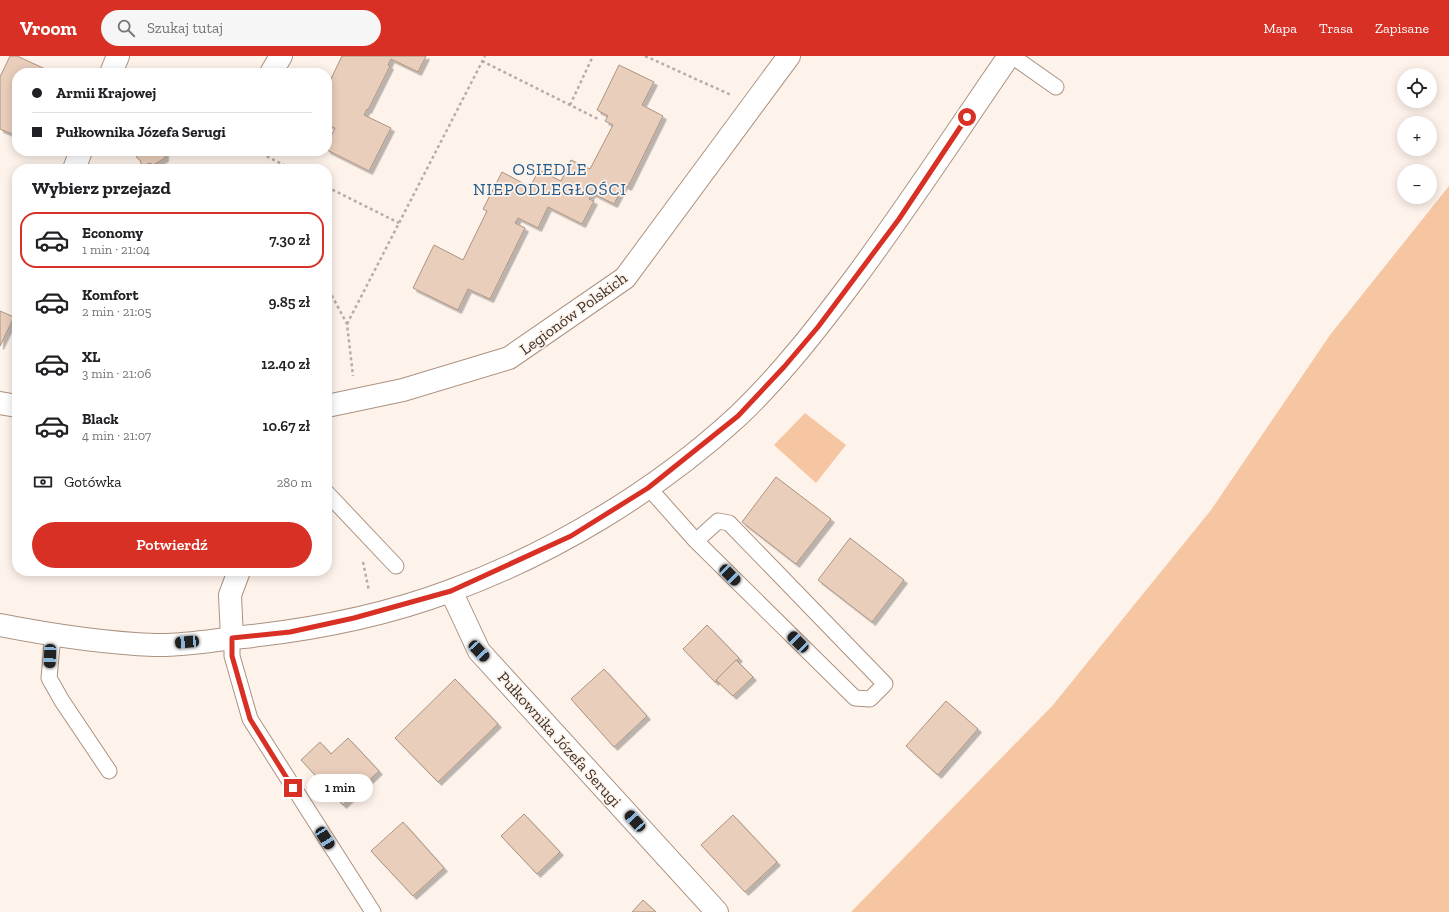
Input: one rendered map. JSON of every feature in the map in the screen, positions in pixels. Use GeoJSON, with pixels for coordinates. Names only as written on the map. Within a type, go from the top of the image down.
{"type":"FeatureCollection","features":[{"type":"Feature","properties":{"kind":"main road"},"geometry":{"type":"LineString","coordinates":[[113,68],[118,56]]}},
{"type":"Feature","properties":{"kind":"main road"},"geometry":{"type":"LineString","coordinates":[[274,68],[281,56]]}},
{"type":"Feature","properties":{"kind":"main road","name":"Legionów Polskich"},"geometry":{"type":"LineString","coordinates":[[332,405],[403,390],[509,358],[625,278],[789,56]]}},
{"type":"Feature","properties":{"kind":"main road"},"geometry":{"type":"LineString","coordinates":[[0,625],[53,635],[158,645],[290,632],[354,618],[451,591],[571,536],[648,488],[738,416],[784,367],[818,327],[899,219],[1010,56]]}},
{"type":"Feature","properties":{"kind":"main road"},"geometry":{"type":"LineString","coordinates":[[0,403],[12,405]]}},
{"type":"Feature","properties":{"kind":"main road"},"geometry":{"type":"LineString","coordinates":[[232,638],[230,595],[237,576]]}},
{"type":"Feature","properties":{"kind":"main road","name":"Pułkownika Józefa Serugi"},"geometry":{"type":"LineString","coordinates":[[451,591],[479,651],[718,912]]}},
{"type":"Feature","properties":{"kind":"lane"},"geometry":{"type":"LineString","coordinates":[[1010,56],[1056,87]]}},
{"type":"Feature","properties":{"kind":"lane"},"geometry":{"type":"LineString","coordinates":[[648,488],[696,541],[855,698],[870,699],[885,684],[729,523],[718,521],[696,541]]}},
{"type":"Feature","properties":{"kind":"lane"},"geometry":{"type":"LineString","coordinates":[[332,498],[396,566]]}},
{"type":"Feature","properties":{"kind":"lane"},"geometry":{"type":"LineString","coordinates":[[53,635],[49,678],[62,702],[109,771]]}},
{"type":"Feature","properties":{"kind":"lane"},"geometry":{"type":"LineString","coordinates":[[232,638],[232,656],[250,719],[373,912]]}},
{"type":"Feature","properties":{"kind":"path"},"geometry":{"type":"LineString","coordinates":[[347,324],[485,56]]}},
{"type":"Feature","properties":{"kind":"path"},"geometry":{"type":"LineString","coordinates":[[570,105],[593,56]]}},
{"type":"Feature","properties":{"kind":"path"},"geometry":{"type":"LineString","coordinates":[[645,56],[753,105]]}},
{"type":"Feature","properties":{"kind":"path"},"geometry":{"type":"LineString","coordinates":[[482,61],[600,120]]}},
{"type":"Feature","properties":{"kind":"path"},"geometry":{"type":"LineString","coordinates":[[266,156],[282,164]]}},
{"type":"Feature","properties":{"kind":"path"},"geometry":{"type":"LineString","coordinates":[[332,190],[399,223]]}},
{"type":"Feature","properties":{"kind":"path"},"geometry":{"type":"LineString","coordinates":[[332,296],[347,324],[356,400]]}},
{"type":"Feature","properties":{"kind":"path"},"geometry":{"type":"LineString","coordinates":[[363,561],[367,582]]}},
{"type":"Feature","properties":{"kind":"shaded area"},"geometry":{"type":"Polygon","coordinates":[[[1449,186],[1449,912],[851,912],[1053,705],[1211,510],[1330,335],[1435,204],[1437,204],[1437,201],[1449,186]]]}},
{"type":"Feature","properties":{"kind":"shaded area"},"geometry":{"type":"Polygon","coordinates":[[[805,413],[846,445],[816,483],[774,445],[805,413]]]}},
{"type":"Feature","properties":{"kind":"building"},"geometry":{"type":"Polygon","coordinates":[[[10,56],[17,56],[43,68],[12,68],[12,134],[0,129],[0,77],[10,56]]]}},
{"type":"Feature","properties":{"kind":"building"},"geometry":{"type":"Polygon","coordinates":[[[342,56],[426,56],[418,72],[391,59],[388,65],[390,66],[364,115],[391,128],[369,171],[332,152],[332,134],[335,128],[332,126],[332,77],[342,56]]]}},
{"type":"Feature","properties":{"kind":"building"},"geometry":{"type":"Polygon","coordinates":[[[619,65],[654,82],[642,105],[663,116],[628,187],[624,185],[614,204],[592,193],[589,199],[594,201],[582,224],[548,207],[538,228],[518,218],[515,223],[525,228],[490,299],[468,289],[458,310],[413,288],[434,245],[463,260],[487,211],[483,209],[502,172],[530,187],[539,170],[561,181],[571,160],[590,169],[613,125],[605,121],[608,116],[597,110],[619,65]]]}},
{"type":"Feature","properties":{"kind":"building"},"geometry":{"type":"Polygon","coordinates":[[[137,156],[165,156],[165,158],[155,164],[141,164],[140,160],[137,156]]]}},
{"type":"Feature","properties":{"kind":"building"},"geometry":{"type":"Polygon","coordinates":[[[0,311],[12,316],[12,321],[0,346],[0,311]]]}},
{"type":"Feature","properties":{"kind":"building"},"geometry":{"type":"Polygon","coordinates":[[[776,477],[831,519],[796,564],[742,522],[776,477]]]}},
{"type":"Feature","properties":{"kind":"building"},"geometry":{"type":"Polygon","coordinates":[[[850,538],[904,580],[872,622],[818,580],[850,538]]]}},
{"type":"Feature","properties":{"kind":"building"},"geometry":{"type":"Polygon","coordinates":[[[707,625],[739,658],[715,682],[683,649],[707,625]]]}},
{"type":"Feature","properties":{"kind":"building"},"geometry":{"type":"Polygon","coordinates":[[[736,660],[753,677],[733,696],[716,680],[736,660]]]}},
{"type":"Feature","properties":{"kind":"building"},"geometry":{"type":"Polygon","coordinates":[[[604,669],[647,716],[614,747],[571,699],[604,669]]]}},
{"type":"Feature","properties":{"kind":"building"},"geometry":{"type":"Polygon","coordinates":[[[455,679],[498,724],[438,782],[395,738],[455,679]]]}},
{"type":"Feature","properties":{"kind":"building"},"geometry":{"type":"Polygon","coordinates":[[[946,701],[978,729],[938,775],[906,746],[946,701]]]}},
{"type":"Feature","properties":{"kind":"building"},"geometry":{"type":"Polygon","coordinates":[[[348,738],[379,771],[343,805],[301,760],[320,742],[331,754],[348,738]]]}},
{"type":"Feature","properties":{"kind":"building"},"geometry":{"type":"Polygon","coordinates":[[[524,814],[560,852],[537,874],[501,836],[524,814]]]}},
{"type":"Feature","properties":{"kind":"building"},"geometry":{"type":"Polygon","coordinates":[[[733,815],[777,862],[745,892],[701,845],[733,815]]]}},
{"type":"Feature","properties":{"kind":"building"},"geometry":{"type":"Polygon","coordinates":[[[403,822],[444,868],[413,896],[371,851],[403,822]]]}},
{"type":"Feature","properties":{"kind":"building"},"geometry":{"type":"Polygon","coordinates":[[[643,900],[656,912],[632,912],[643,900]]]}},
{"type":"Feature","properties":{"kind":"district","name":"OSIEDLE NIEPODLEGŁOŚCI"},"geometry":{"type":"Point","coordinates":[550,179]}},
{"type":"Feature","properties":{"kind":"route"},"geometry":{"type":"LineString","coordinates":[[293,788],[276,763],[250,719],[232,656],[232,638],[290,632],[413,603],[451,591],[500,570],[571,536],[648,488],[738,416],[784,367],[818,327],[899,219],[967,117]]}}]}
